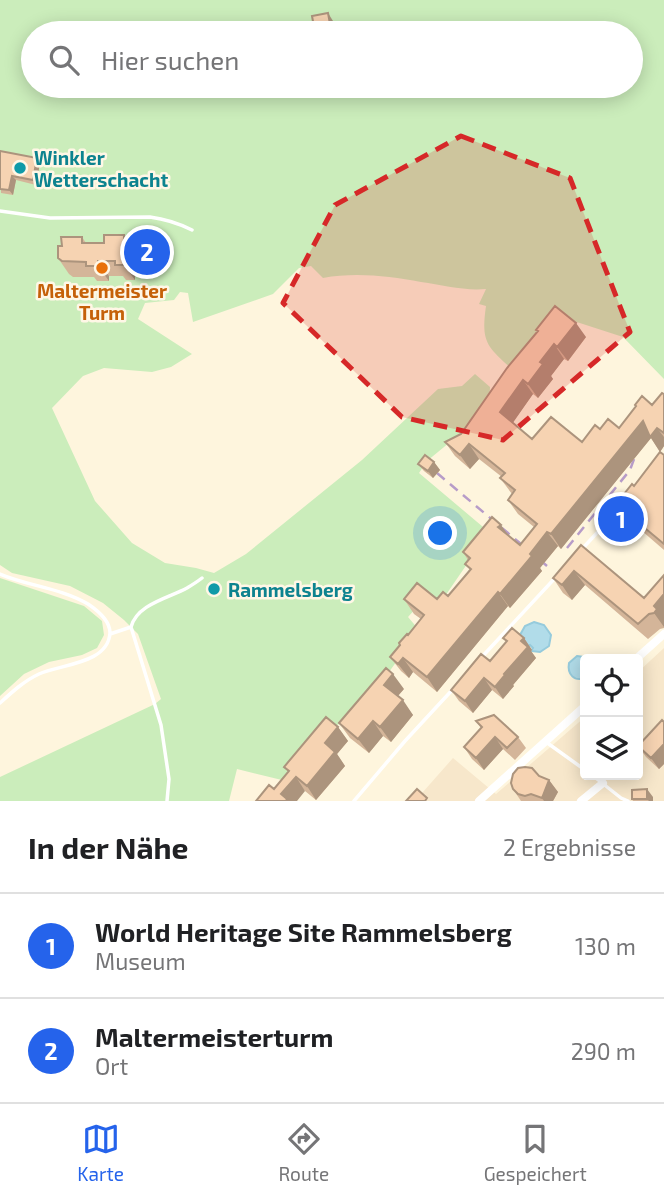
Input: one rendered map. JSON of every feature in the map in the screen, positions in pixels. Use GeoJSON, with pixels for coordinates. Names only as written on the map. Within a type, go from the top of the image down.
{"type":"FeatureCollection","features":[{"type":"Feature","properties":{"kind":"street"},"geometry":{"type":"LineString","coordinates":[[642,654],[664,634]]}},
{"type":"Feature","properties":{"kind":"street"},"geometry":{"type":"LineString","coordinates":[[479,801],[580,711]]}},
{"type":"Feature","properties":{"kind":"street"},"geometry":{"type":"LineString","coordinates":[[581,801],[603,783]]}},
{"type":"Feature","properties":{"kind":"lane"},"geometry":{"type":"LineString","coordinates":[[0,211],[50,218],[150,217],[179,223],[192,230]]}},
{"type":"Feature","properties":{"kind":"lane"},"geometry":{"type":"LineString","coordinates":[[580,552],[626,501]]}},
{"type":"Feature","properties":{"kind":"lane"},"geometry":{"type":"LineString","coordinates":[[477,662],[561,572]]}},
{"type":"Feature","properties":{"kind":"lane"},"geometry":{"type":"LineString","coordinates":[[0,574],[86,603],[102,614],[110,634],[104,648],[96,655],[29,679],[0,703]]}},
{"type":"Feature","properties":{"kind":"lane"},"geometry":{"type":"LineString","coordinates":[[167,801],[169,779],[162,725],[131,627],[137,615],[154,603],[202,578]]}},
{"type":"Feature","properties":{"kind":"lane"},"geometry":{"type":"LineString","coordinates":[[110,634],[131,627]]}},
{"type":"Feature","properties":{"kind":"lane"},"geometry":{"type":"LineString","coordinates":[[354,801],[459,682]]}},
{"type":"Feature","properties":{"kind":"lane"},"geometry":{"type":"LineString","coordinates":[[546,742],[580,766]]}},
{"type":"Feature","properties":{"kind":"lane"},"geometry":{"type":"LineString","coordinates":[[599,780],[621,800],[628,801]]}},
{"type":"Feature","properties":{"kind":"highlighted area"},"geometry":{"type":"Polygon","coordinates":[[[461,136],[570,178],[630,332],[503,440],[402,417],[283,303],[335,205],[461,136]]]}},
{"type":"Feature","properties":{"kind":"shaded area"},"geometry":{"type":"Polygon","coordinates":[[[664,648],[664,801],[415,801],[453,758],[496,794],[580,721],[580,780],[643,780],[643,667],[664,648]]]}},
{"type":"Feature","properties":{"kind":"green space"},"geometry":{"type":"Polygon","coordinates":[[[0,0],[664,0],[664,379],[623,337],[552,314],[512,369],[487,342],[484,327],[486,306],[479,304],[486,289],[372,276],[323,278],[311,266],[299,268],[273,294],[193,322],[188,293],[180,292],[174,300],[145,303],[138,319],[192,354],[171,367],[152,372],[104,368],[83,376],[52,408],[95,501],[132,543],[165,563],[214,573],[246,554],[362,460],[438,389],[462,386],[475,374],[490,387],[489,410],[427,461],[419,473],[489,532],[441,602],[427,596],[408,617],[419,630],[364,707],[330,730],[286,781],[237,769],[229,801],[0,801],[0,777],[161,699],[138,634],[124,620],[103,603],[70,586],[12,573],[0,565],[0,0]]]}},
{"type":"Feature","properties":{"kind":"green space"},"geometry":{"type":"Polygon","coordinates":[[[0,578],[84,606],[102,621],[104,635],[97,648],[82,655],[49,662],[24,674],[0,696],[0,578]]]}},
{"type":"Feature","properties":{"kind":"water"},"geometry":{"type":"Polygon","coordinates":[[[534,622],[544,625],[551,635],[549,646],[540,652],[531,651],[533,648],[528,646],[520,635],[525,626],[534,622]]]}},
{"type":"Feature","properties":{"kind":"water"},"geometry":{"type":"Polygon","coordinates":[[[580,656],[580,679],[572,676],[569,663],[580,656]]]}},
{"type":"Feature","properties":{"kind":"building"},"geometry":{"type":"Polygon","coordinates":[[[328,13],[329,21],[313,21],[312,16],[328,13]]]}},
{"type":"Feature","properties":{"kind":"building","name":"Winkler Wetterschacht"},"geometry":{"type":"Polygon","coordinates":[[[0,151],[37,158],[33,180],[12,176],[9,190],[0,189],[0,151]]]}},
{"type":"Feature","properties":{"kind":"building"},"geometry":{"type":"Polygon","coordinates":[[[104,235],[124,235],[124,265],[115,265],[115,261],[98,261],[98,266],[86,266],[86,262],[62,261],[58,258],[58,246],[62,246],[61,237],[82,237],[82,243],[104,243],[104,235]]]}},
{"type":"Feature","properties":{"kind":"building"},"geometry":{"type":"Polygon","coordinates":[[[140,238],[144,239],[147,245],[143,249],[131,246],[140,238]]]}},
{"type":"Feature","properties":{"kind":"building"},"geometry":{"type":"Polygon","coordinates":[[[555,306],[576,323],[557,347],[554,344],[528,384],[523,380],[500,412],[532,439],[551,417],[582,442],[595,425],[600,429],[608,419],[619,428],[642,396],[652,405],[662,393],[664,433],[657,428],[650,437],[643,421],[551,534],[547,532],[530,554],[532,556],[427,677],[403,658],[398,664],[390,657],[424,615],[404,599],[417,583],[437,599],[443,592],[448,596],[471,569],[465,564],[470,558],[463,552],[492,517],[501,525],[498,527],[520,545],[537,524],[508,500],[515,490],[500,478],[505,473],[469,444],[460,455],[445,442],[461,434],[555,306]]]}},
{"type":"Feature","properties":{"kind":"building"},"geometry":{"type":"Polygon","coordinates":[[[660,452],[664,455],[664,544],[616,504],[632,484],[634,486],[660,452]]]}},
{"type":"Feature","properties":{"kind":"building"},"geometry":{"type":"Polygon","coordinates":[[[425,455],[434,462],[428,471],[418,464],[425,455]]]}},
{"type":"Feature","properties":{"kind":"building"},"geometry":{"type":"Polygon","coordinates":[[[581,545],[644,598],[664,575],[664,594],[654,606],[657,609],[654,613],[638,624],[574,571],[562,585],[553,578],[581,545]]]}},
{"type":"Feature","properties":{"kind":"building"},"geometry":{"type":"Polygon","coordinates":[[[512,628],[524,638],[521,641],[528,647],[495,687],[484,678],[465,701],[451,690],[481,654],[490,661],[507,641],[503,638],[512,628]]]}},
{"type":"Feature","properties":{"kind":"building"},"geometry":{"type":"Polygon","coordinates":[[[386,668],[393,674],[384,685],[403,700],[380,727],[373,721],[358,739],[339,723],[386,668]]]}},
{"type":"Feature","properties":{"kind":"building"},"geometry":{"type":"Polygon","coordinates":[[[494,715],[518,737],[507,748],[495,737],[476,758],[464,747],[482,727],[476,721],[494,715]]]}},
{"type":"Feature","properties":{"kind":"building"},"geometry":{"type":"Polygon","coordinates":[[[326,717],[338,727],[325,743],[335,752],[307,786],[296,777],[281,794],[286,801],[256,801],[269,785],[274,789],[289,771],[284,767],[326,717]]]}},
{"type":"Feature","properties":{"kind":"building"},"geometry":{"type":"Polygon","coordinates":[[[662,720],[664,722],[664,744],[651,758],[643,751],[643,741],[662,720]]]}},
{"type":"Feature","properties":{"kind":"building"},"geometry":{"type":"Polygon","coordinates":[[[518,768],[532,768],[539,776],[549,780],[542,798],[531,794],[518,794],[513,789],[513,774],[518,768]]]}},
{"type":"Feature","properties":{"kind":"building"},"geometry":{"type":"Polygon","coordinates":[[[417,789],[427,798],[425,801],[406,801],[417,789]]]}},
{"type":"Feature","properties":{"kind":"building"},"geometry":{"type":"Polygon","coordinates":[[[647,789],[647,799],[632,799],[632,790],[647,789]]]}},
{"type":"Feature","properties":{"kind":"railway"},"geometry":{"type":"LineString","coordinates":[[567,548],[630,470],[634,459]]}},
{"type":"Feature","properties":{"kind":"railway"},"geometry":{"type":"LineString","coordinates":[[437,473],[547,566]]}},
{"type":"Feature","properties":{"kind":"place","name":"Winkler Wetterschacht"},"geometry":{"type":"Point","coordinates":[20,168]}},
{"type":"Feature","properties":{"kind":"place","name":"Maltermeisterturm"},"geometry":{"type":"Point","coordinates":[147,252]}},
{"type":"Feature","properties":{"kind":"place","name":"Maltermeister Turm"},"geometry":{"type":"Point","coordinates":[102,268]}},
{"type":"Feature","properties":{"kind":"place","name":"World Heritage Site Rammelsberg"},"geometry":{"type":"Point","coordinates":[621,519]}},
{"type":"Feature","properties":{"kind":"place","name":"Rammelsberg"},"geometry":{"type":"Point","coordinates":[214,589]}}]}
